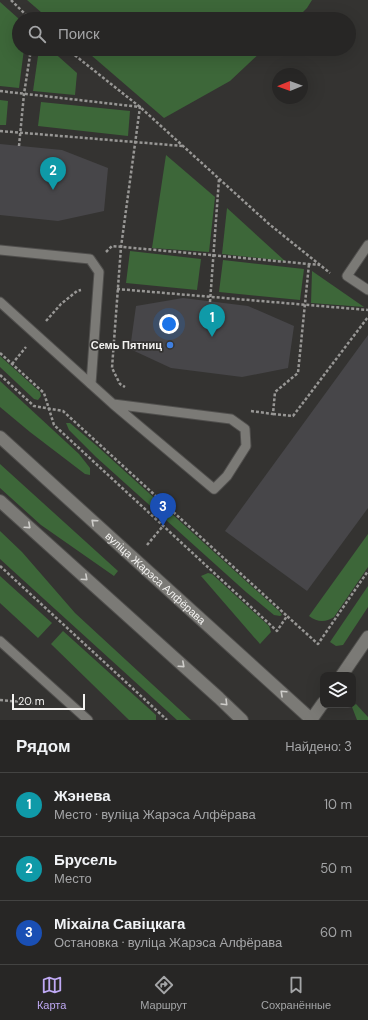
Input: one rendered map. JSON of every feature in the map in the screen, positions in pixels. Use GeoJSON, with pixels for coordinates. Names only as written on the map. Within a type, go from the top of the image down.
{"type":"FeatureCollection","features":[{"type":"Feature","properties":{"kind":"main road","name":"вуліца Жарэса Алфёрава"},"geometry":{"type":"LineString","coordinates":[[0,437],[136,559],[311,720]]}},
{"type":"Feature","properties":{"kind":"main road"},"geometry":{"type":"LineString","coordinates":[[0,501],[242,720]]}},
{"type":"Feature","properties":{"kind":"main road"},"geometry":{"type":"LineString","coordinates":[[344,672],[368,637]]}},
{"type":"Feature","properties":{"kind":"main road"},"geometry":{"type":"LineString","coordinates":[[311,720],[320,706]]}},
{"type":"Feature","properties":{"kind":"lane"},"geometry":{"type":"LineString","coordinates":[[368,245],[347,276],[368,290]]}},
{"type":"Feature","properties":{"kind":"lane"},"geometry":{"type":"LineString","coordinates":[[0,250],[90,259],[99,272],[91,384]]}},
{"type":"Feature","properties":{"kind":"lane"},"geometry":{"type":"LineString","coordinates":[[0,302],[113,404],[214,489],[228,476],[246,446],[245,429],[231,419],[113,404]]}},
{"type":"Feature","properties":{"kind":"lane"},"geometry":{"type":"LineString","coordinates":[[0,641],[88,720]]}},
{"type":"Feature","properties":{"kind":"path"},"geometry":{"type":"LineString","coordinates":[[11,0],[23,12]]}},
{"type":"Feature","properties":{"kind":"path"},"geometry":{"type":"LineString","coordinates":[[19,146],[24,94],[31,56]]}},
{"type":"Feature","properties":{"kind":"path"},"geometry":{"type":"LineString","coordinates":[[76,56],[140,107],[269,224],[332,276]]}},
{"type":"Feature","properties":{"kind":"path"},"geometry":{"type":"LineString","coordinates":[[0,92],[140,107]]}},
{"type":"Feature","properties":{"kind":"path"},"geometry":{"type":"LineString","coordinates":[[126,387],[120,384],[112,368],[121,247],[134,142],[140,107]]}},
{"type":"Feature","properties":{"kind":"path"},"geometry":{"type":"LineString","coordinates":[[0,131],[183,146]]}},
{"type":"Feature","properties":{"kind":"path"},"geometry":{"type":"LineString","coordinates":[[210,302],[219,178]]}},
{"type":"Feature","properties":{"kind":"path"},"geometry":{"type":"LineString","coordinates":[[94,265],[112,246],[320,265]]}},
{"type":"Feature","properties":{"kind":"path"},"geometry":{"type":"LineString","coordinates":[[273,414],[275,392],[298,373],[309,264]]}},
{"type":"Feature","properties":{"kind":"path"},"geometry":{"type":"LineString","coordinates":[[12,364],[61,304],[77,291],[98,288],[118,289],[305,306],[368,310]]}},
{"type":"Feature","properties":{"kind":"path"},"geometry":{"type":"LineString","coordinates":[[251,411],[293,416],[368,317]]}},
{"type":"Feature","properties":{"kind":"path"},"geometry":{"type":"LineString","coordinates":[[0,353],[44,392],[54,425],[277,631],[288,616]]}},
{"type":"Feature","properties":{"kind":"path"},"geometry":{"type":"LineString","coordinates":[[0,375],[34,406],[63,411],[318,644],[368,571]]}},
{"type":"Feature","properties":{"kind":"path"},"geometry":{"type":"LineString","coordinates":[[136,559],[163,526]]}},
{"type":"Feature","properties":{"kind":"path"},"geometry":{"type":"LineString","coordinates":[[0,566],[167,720]]}},
{"type":"Feature","properties":{"kind":"path"},"geometry":{"type":"LineString","coordinates":[[0,700],[44,704],[48,708]]}},
{"type":"Feature","properties":{"kind":"green space"},"geometry":{"type":"Polygon","coordinates":[[[27,0],[312,0],[303,12],[41,12],[27,0]]]}},
{"type":"Feature","properties":{"kind":"green space"},"geometry":{"type":"Polygon","coordinates":[[[0,2],[12,13],[12,56],[23,56],[19,88],[0,86],[0,2]]]}},
{"type":"Feature","properties":{"kind":"green space"},"geometry":{"type":"Polygon","coordinates":[[[38,56],[58,56],[77,73],[75,95],[33,91],[38,56]]]}},
{"type":"Feature","properties":{"kind":"green space"},"geometry":{"type":"Polygon","coordinates":[[[92,56],[257,56],[230,81],[164,118],[92,56]]]}},
{"type":"Feature","properties":{"kind":"green space"},"geometry":{"type":"Polygon","coordinates":[[[0,100],[8,101],[6,125],[0,125],[0,100]]]}},
{"type":"Feature","properties":{"kind":"green space"},"geometry":{"type":"Polygon","coordinates":[[[41,102],[130,111],[128,136],[38,126],[41,102]]]}},
{"type":"Feature","properties":{"kind":"green space"},"geometry":{"type":"Polygon","coordinates":[[[166,155],[215,197],[209,252],[152,248],[166,155]]]}},
{"type":"Feature","properties":{"kind":"green space"},"geometry":{"type":"Polygon","coordinates":[[[227,208],[285,261],[222,254],[227,208]]]}},
{"type":"Feature","properties":{"kind":"green space"},"geometry":{"type":"Polygon","coordinates":[[[130,251],[201,259],[197,290],[126,283],[130,251]]]}},
{"type":"Feature","properties":{"kind":"green space"},"geometry":{"type":"Polygon","coordinates":[[[223,260],[304,269],[300,300],[219,292],[223,260]]]}},
{"type":"Feature","properties":{"kind":"green space"},"geometry":{"type":"Polygon","coordinates":[[[312,271],[364,307],[311,303],[312,271]]]}},
{"type":"Feature","properties":{"kind":"green space"},"geometry":{"type":"Polygon","coordinates":[[[0,356],[40,392],[41,396],[38,400],[34,399],[0,367],[0,356]]]}},
{"type":"Feature","properties":{"kind":"green space"},"geometry":{"type":"Polygon","coordinates":[[[0,381],[79,454],[90,468],[90,475],[85,474],[0,407],[0,381]]]}},
{"type":"Feature","properties":{"kind":"green space"},"geometry":{"type":"Polygon","coordinates":[[[66,423],[70,423],[98,447],[282,615],[274,615],[246,592],[96,457],[69,430],[66,423]]]}},
{"type":"Feature","properties":{"kind":"green space"},"geometry":{"type":"Polygon","coordinates":[[[0,464],[118,571],[114,576],[41,525],[0,488],[0,464]]]}},
{"type":"Feature","properties":{"kind":"green space"},"geometry":{"type":"Polygon","coordinates":[[[0,531],[22,552],[75,613],[191,720],[177,720],[0,559],[0,531]]]}},
{"type":"Feature","properties":{"kind":"green space"},"geometry":{"type":"Polygon","coordinates":[[[368,534],[368,567],[334,617],[321,621],[315,620],[309,616],[368,534]]]}},
{"type":"Feature","properties":{"kind":"green space"},"geometry":{"type":"Polygon","coordinates":[[[208,573],[212,574],[269,626],[271,632],[260,644],[201,576],[208,573]]]}},
{"type":"Feature","properties":{"kind":"green space"},"geometry":{"type":"Polygon","coordinates":[[[0,576],[52,623],[38,638],[0,603],[0,576]]]}},
{"type":"Feature","properties":{"kind":"green space"},"geometry":{"type":"Polygon","coordinates":[[[368,586],[368,607],[343,645],[336,646],[330,642],[368,586]]]}},
{"type":"Feature","properties":{"kind":"green space"},"geometry":{"type":"Polygon","coordinates":[[[63,631],[156,715],[156,720],[129,720],[51,644],[63,631]]]}},
{"type":"Feature","properties":{"kind":"green space"},"geometry":{"type":"Polygon","coordinates":[[[356,704],[368,717],[368,720],[357,720],[352,708],[356,708],[356,704]]]}},
{"type":"Feature","properties":{"kind":"building"},"geometry":{"type":"Polygon","coordinates":[[[0,144],[62,150],[108,168],[104,211],[58,221],[0,215],[0,144]]]}},
{"type":"Feature","properties":{"kind":"building"},"geometry":{"type":"Polygon","coordinates":[[[183,298],[248,306],[294,326],[288,368],[242,377],[171,368],[130,349],[136,306],[183,298]]]}},
{"type":"Feature","properties":{"kind":"building"},"geometry":{"type":"Polygon","coordinates":[[[368,335],[368,508],[307,591],[225,531],[368,335]]]}},
{"type":"Feature","properties":{"kind":"place","name":"Брусель"},"geometry":{"type":"Point","coordinates":[53,190]}},
{"type":"Feature","properties":{"kind":"place","name":"Жэнева"},"geometry":{"type":"Point","coordinates":[212,337]}},
{"type":"Feature","properties":{"kind":"place","name":"Семь Пятниц"},"geometry":{"type":"Point","coordinates":[170,345]}},
{"type":"Feature","properties":{"kind":"place","name":"Міхаіла Савіцкага"},"geometry":{"type":"Point","coordinates":[163,526]}}]}
